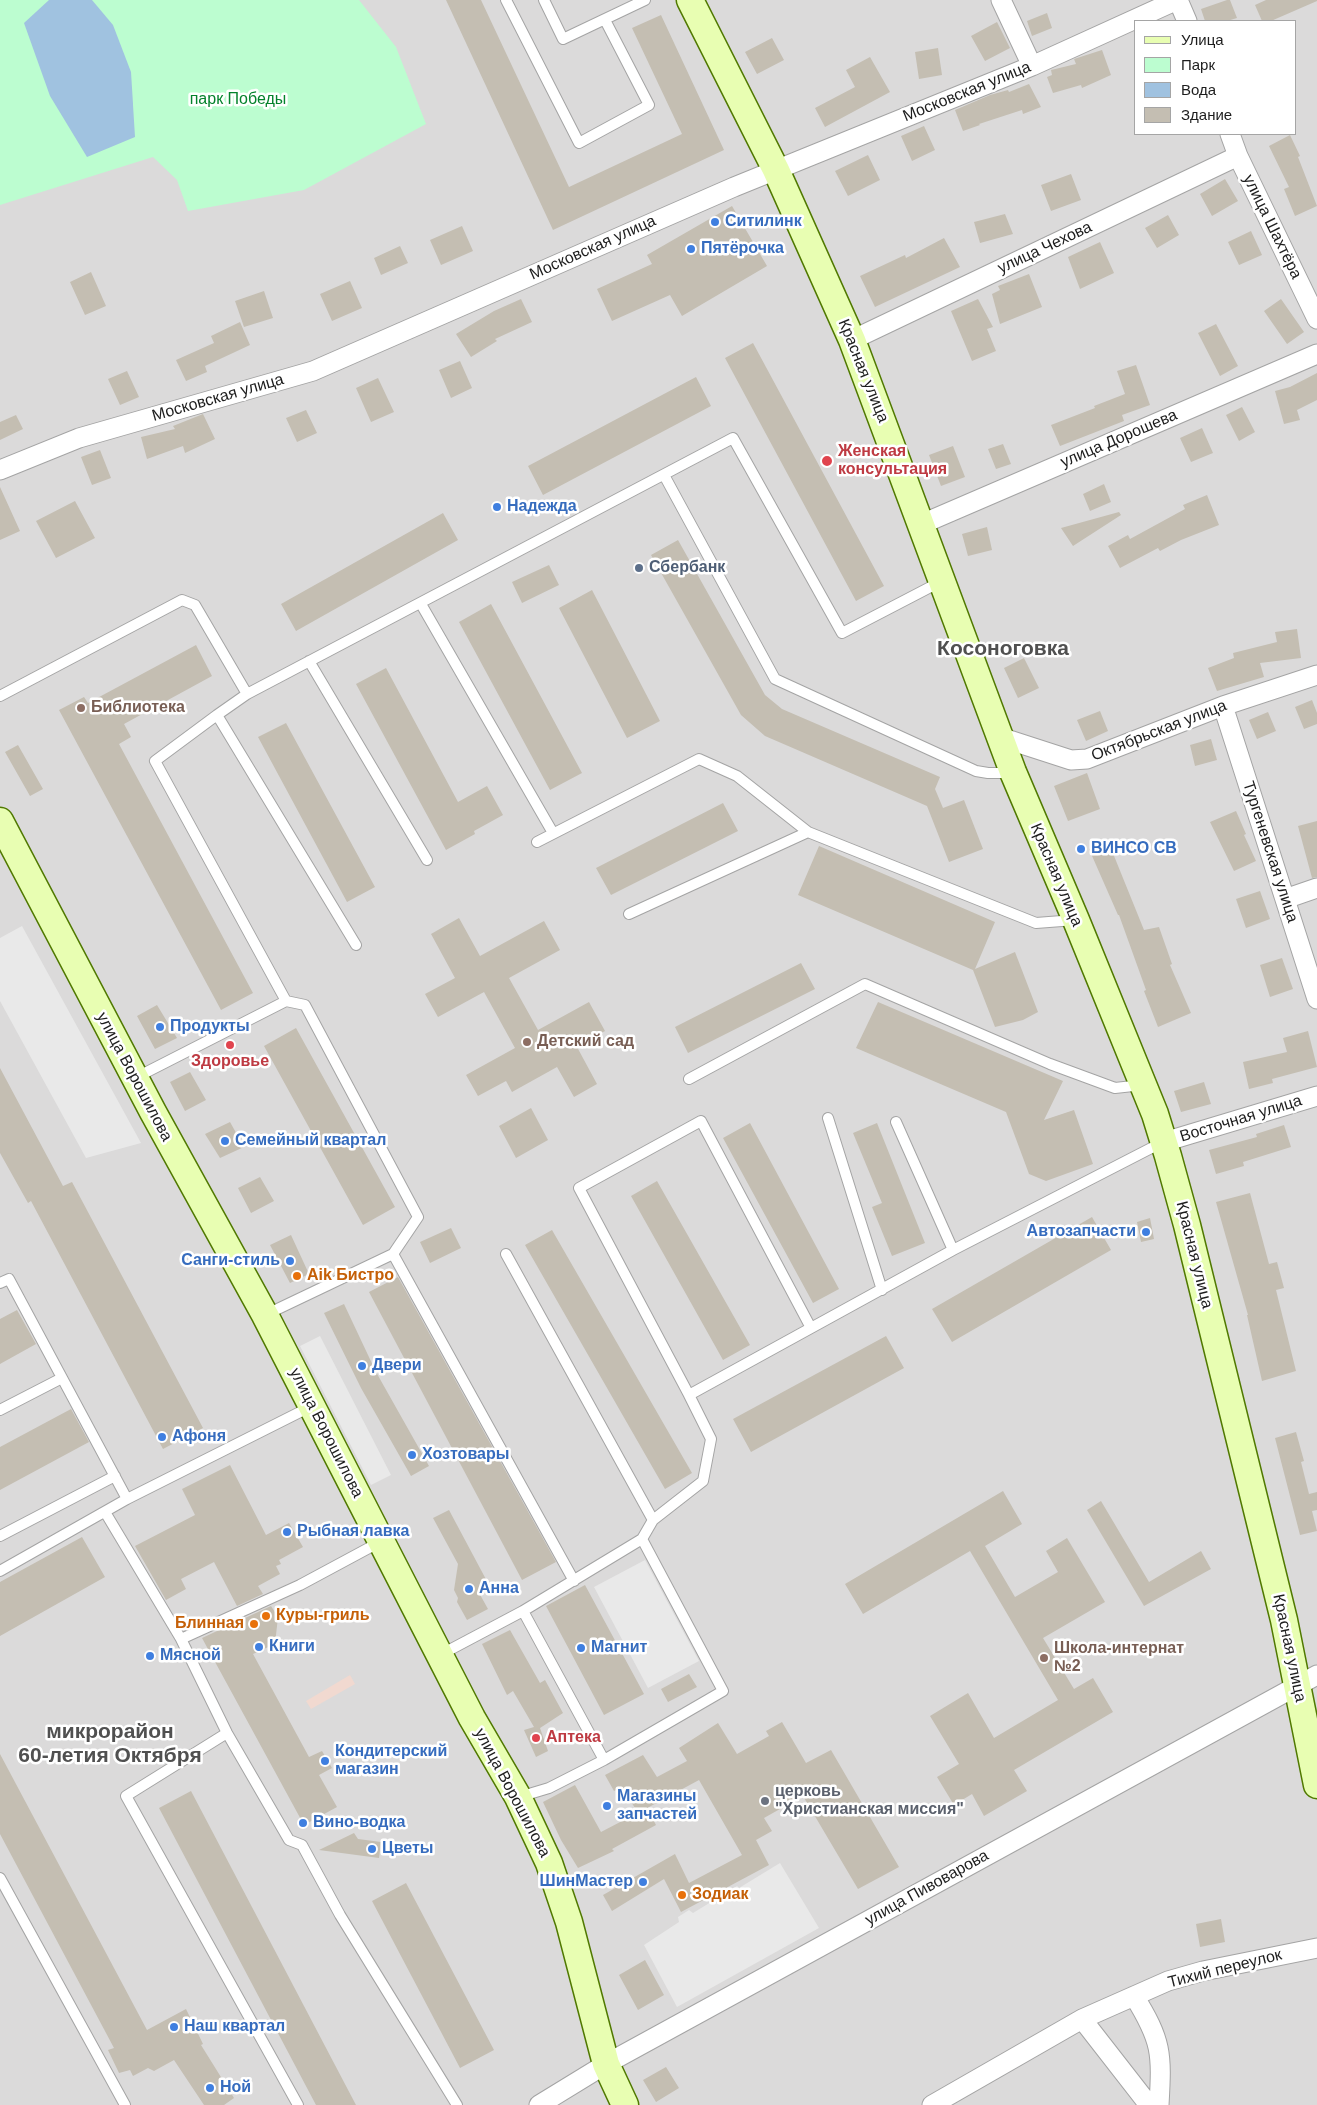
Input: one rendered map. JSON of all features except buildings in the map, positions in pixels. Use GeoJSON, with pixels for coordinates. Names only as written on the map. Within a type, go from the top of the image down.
{"type":"FeatureCollection","features":[{"type":"Feature","properties":{"kind":"street","name":"Красная улица"},"geometry":{"type":"LineString","coordinates":[[690,0],[776,170],[852,340],[1013,772],[1076,920],[1164,1142],[1187,1225],[1284,1620],[1307,1679],[1317,1785]]}},
{"type":"Feature","properties":{"kind":"street"},"geometry":{"type":"LineString","coordinates":[[1001,0],[1032,66]]}},
{"type":"Feature","properties":{"kind":"street","name":"Московская улица"},"geometry":{"type":"LineString","coordinates":[[0,470],[79,438],[313,371],[776,170],[1032,66],[1178,0]]}},
{"type":"Feature","properties":{"kind":"street"},"geometry":{"type":"LineString","coordinates":[[1178,0],[1186,20]]}},
{"type":"Feature","properties":{"kind":"street","name":"улица Шахтёра"},"geometry":{"type":"LineString","coordinates":[[1230,135],[1238,156],[1317,319]]}},
{"type":"Feature","properties":{"kind":"street","name":"улица Чехова"},"geometry":{"type":"LineString","coordinates":[[852,340],[1238,156]]}},
{"type":"Feature","properties":{"kind":"street","name":"улица Дорошева"},"geometry":{"type":"LineString","coordinates":[[922,524],[1317,354]]}},
{"type":"Feature","properties":{"kind":"street","name":"Октябрьская улица"},"geometry":{"type":"LineString","coordinates":[[1000,737],[1062,758],[1087,759],[1223,706],[1317,675]]}},
{"type":"Feature","properties":{"kind":"street","name":"Тургеневская улица"},"geometry":{"type":"LineString","coordinates":[[1223,706],[1317,999]]}},
{"type":"Feature","properties":{"kind":"street","name":"улица Ворошилова"},"geometry":{"type":"LineString","coordinates":[[0,821],[135,1078],[265,1315],[472,1718],[518,1797],[549,1863],[564,1906],[606,2064],[625,2105]]}},
{"type":"Feature","properties":{"kind":"street"},"geometry":{"type":"LineString","coordinates":[[1286,899],[1317,888]]}},
{"type":"Feature","properties":{"kind":"street","name":"Восточная улица"},"geometry":{"type":"LineString","coordinates":[[1164,1142],[1317,1096]]}},
{"type":"Feature","properties":{"kind":"street","name":"улица Пивоварова"},"geometry":{"type":"LineString","coordinates":[[539,2105],[606,2064],[1307,1679]]}},
{"type":"Feature","properties":{"kind":"street","name":"Тихий переулок"},"geometry":{"type":"LineString","coordinates":[[932,2105],[1082,2019],[1168,1981],[1203,1971],[1317,1948]]}},
{"type":"Feature","properties":{"kind":"street"},"geometry":{"type":"LineString","coordinates":[[1134,1996],[1150,2023],[1158,2042],[1161,2066],[1159,2105]]}},
{"type":"Feature","properties":{"kind":"street"},"geometry":{"type":"LineString","coordinates":[[1082,2019],[1149,2105]]}},
{"type":"Feature","properties":{"kind":"lane"},"geometry":{"type":"LineString","coordinates":[[506,0],[579,143],[649,105],[605,20]]}},
{"type":"Feature","properties":{"kind":"lane"},"geometry":{"type":"LineString","coordinates":[[544,0],[563,39],[645,0]]}},
{"type":"Feature","properties":{"kind":"lane"},"geometry":{"type":"LineString","coordinates":[[286,1001],[155,761],[247,694],[733,438],[842,633],[942,580]]}},
{"type":"Feature","properties":{"kind":"lane"},"geometry":{"type":"LineString","coordinates":[[664,475],[775,679],[976,771],[1013,772]]}},
{"type":"Feature","properties":{"kind":"lane"},"geometry":{"type":"LineString","coordinates":[[0,696],[182,600],[195,605],[247,694]]}},
{"type":"Feature","properties":{"kind":"lane"},"geometry":{"type":"LineString","coordinates":[[421,604],[553,833]]}},
{"type":"Feature","properties":{"kind":"lane"},"geometry":{"type":"LineString","coordinates":[[309,662],[427,860]]}},
{"type":"Feature","properties":{"kind":"lane"},"geometry":{"type":"LineString","coordinates":[[217,715],[356,945]]}},
{"type":"Feature","properties":{"kind":"lane"},"geometry":{"type":"LineString","coordinates":[[537,842],[699,759],[737,776],[808,832],[1036,922],[1076,920]]}},
{"type":"Feature","properties":{"kind":"lane"},"geometry":{"type":"LineString","coordinates":[[629,914],[808,832]]}},
{"type":"Feature","properties":{"kind":"lane"},"geometry":{"type":"LineString","coordinates":[[689,1079],[865,984],[1050,1064],[1115,1088],[1143,1085]]}},
{"type":"Feature","properties":{"kind":"lane"},"geometry":{"type":"LineString","coordinates":[[135,1078],[286,1001],[305,1005],[418,1217],[393,1254],[265,1315]]}},
{"type":"Feature","properties":{"kind":"lane"},"geometry":{"type":"LineString","coordinates":[[828,1118],[882,1290]]}},
{"type":"Feature","properties":{"kind":"lane"},"geometry":{"type":"LineString","coordinates":[[440,1656],[523,1611],[642,1539],[653,1520],[702,1481],[711,1439],[579,1188],[701,1121],[811,1328]]}},
{"type":"Feature","properties":{"kind":"lane"},"geometry":{"type":"LineString","coordinates":[[896,1122],[953,1250]]}},
{"type":"Feature","properties":{"kind":"lane"},"geometry":{"type":"LineString","coordinates":[[688,1395],[953,1250],[1164,1142]]}},
{"type":"Feature","properties":{"kind":"lane"},"geometry":{"type":"LineString","coordinates":[[393,1254],[574,1581]]}},
{"type":"Feature","properties":{"kind":"lane"},"geometry":{"type":"LineString","coordinates":[[506,1254],[653,1520]]}},
{"type":"Feature","properties":{"kind":"lane"},"geometry":{"type":"LineString","coordinates":[[3,1279],[62,1378],[126,1499]]}},
{"type":"Feature","properties":{"kind":"lane"},"geometry":{"type":"LineString","coordinates":[[0,1410],[62,1378]]}},
{"type":"Feature","properties":{"kind":"lane"},"geometry":{"type":"LineString","coordinates":[[0,1571],[126,1499],[312,1406]]}},
{"type":"Feature","properties":{"kind":"lane"},"geometry":{"type":"LineString","coordinates":[[0,1536],[115,1476]]}},
{"type":"Feature","properties":{"kind":"lane"},"geometry":{"type":"LineString","coordinates":[[105,1512],[181,1639],[227,1733],[290,1840],[302,1845],[340,1915],[457,2105]]}},
{"type":"Feature","properties":{"kind":"lane"},"geometry":{"type":"LineString","coordinates":[[518,1797],[549,1788],[604,1760],[723,1691],[642,1539]]}},
{"type":"Feature","properties":{"kind":"lane"},"geometry":{"type":"LineString","coordinates":[[181,1639],[300,1585],[381,1541]]}},
{"type":"Feature","properties":{"kind":"lane"},"geometry":{"type":"LineString","coordinates":[[523,1611],[604,1760]]}},
{"type":"Feature","properties":{"kind":"lane"},"geometry":{"type":"LineString","coordinates":[[227,1733],[126,1796],[298,2105]]}},
{"type":"Feature","properties":{"kind":"lane"},"geometry":{"type":"LineString","coordinates":[[0,1878],[125,2105]]}},
{"type":"Feature","properties":{"kind":"shaded area"},"geometry":{"type":"Polygon","coordinates":[[[0,0],[1317,0],[1317,2105],[0,2105],[0,0]]]}},
{"type":"Feature","properties":{"kind":"shaded area"},"geometry":{"type":"Polygon","coordinates":[[[22,926],[141,1143],[86,1158],[0,1001],[0,938],[22,926]]]}},
{"type":"Feature","properties":{"kind":"shaded area"},"geometry":{"type":"Polygon","coordinates":[[[320,1336],[391,1475],[371,1485],[300,1346],[320,1336]]]}},
{"type":"Feature","properties":{"kind":"shaded area"},"geometry":{"type":"Polygon","coordinates":[[[645,1560],[699,1661],[648,1688],[594,1587],[645,1560]]]}},
{"type":"Feature","properties":{"kind":"shaded area"},"geometry":{"type":"Polygon","coordinates":[[[350,1675],[355,1684],[311,1709],[306,1701],[350,1675]]]}},
{"type":"Feature","properties":{"kind":"shaded area"},"geometry":{"type":"Polygon","coordinates":[[[780,1863],[819,1928],[677,2007],[644,1945],[679,1922],[678,1917],[689,1910],[693,1913],[780,1863]]]}},
{"type":"Feature","properties":{"kind":"green space","name":"парк Победы"},"geometry":{"type":"Polygon","coordinates":[[[0,0],[359,0],[396,47],[426,124],[304,190],[188,211],[177,180],[153,157],[0,205],[0,0]]]}},
{"type":"Feature","properties":{"kind":"water"},"geometry":{"type":"Polygon","coordinates":[[[49,0],[92,0],[113,25],[131,72],[135,137],[87,157],[50,96],[24,23],[49,0]]]}},
{"type":"Feature","properties":{"kind":"place","name":"Ситилинк"},"geometry":{"type":"Point","coordinates":[715,222]}},
{"type":"Feature","properties":{"kind":"place","name":"Пятёрочка"},"geometry":{"type":"Point","coordinates":[691,249]}},
{"type":"Feature","properties":{"kind":"place","name":"Женская консультация"},"geometry":{"type":"Point","coordinates":[827,461]}},
{"type":"Feature","properties":{"kind":"place","name":"Надежда"},"geometry":{"type":"Point","coordinates":[497,507]}},
{"type":"Feature","properties":{"kind":"place","name":"Сбербанк"},"geometry":{"type":"Point","coordinates":[639,568]}},
{"type":"Feature","properties":{"kind":"place","name":"Библиотека"},"geometry":{"type":"Point","coordinates":[81,708]}},
{"type":"Feature","properties":{"kind":"place","name":"ВИНСО СВ"},"geometry":{"type":"Point","coordinates":[1081,849]}},
{"type":"Feature","properties":{"kind":"place","name":"Продукты"},"geometry":{"type":"Point","coordinates":[160,1027]}},
{"type":"Feature","properties":{"kind":"place","name":"Детский сад"},"geometry":{"type":"Point","coordinates":[527,1042]}},
{"type":"Feature","properties":{"kind":"place","name":"Здоровье"},"geometry":{"type":"Point","coordinates":[230,1045]}},
{"type":"Feature","properties":{"kind":"place","name":"Семейный квартал"},"geometry":{"type":"Point","coordinates":[225,1141]}},
{"type":"Feature","properties":{"kind":"place","name":"Автозапчасти"},"geometry":{"type":"Point","coordinates":[1146,1232]}},
{"type":"Feature","properties":{"kind":"place","name":"Санги-стиль"},"geometry":{"type":"Point","coordinates":[290,1261]}},
{"type":"Feature","properties":{"kind":"place","name":"Aik Бистро"},"geometry":{"type":"Point","coordinates":[297,1276]}},
{"type":"Feature","properties":{"kind":"place","name":"Двери"},"geometry":{"type":"Point","coordinates":[362,1366]}},
{"type":"Feature","properties":{"kind":"place","name":"Афоня"},"geometry":{"type":"Point","coordinates":[162,1437]}},
{"type":"Feature","properties":{"kind":"place","name":"Хозтовары"},"geometry":{"type":"Point","coordinates":[412,1455]}},
{"type":"Feature","properties":{"kind":"place","name":"Рыбная лавка"},"geometry":{"type":"Point","coordinates":[287,1532]}},
{"type":"Feature","properties":{"kind":"place","name":"Анна"},"geometry":{"type":"Point","coordinates":[469,1589]}},
{"type":"Feature","properties":{"kind":"place","name":"Куры-гриль"},"geometry":{"type":"Point","coordinates":[266,1616]}},
{"type":"Feature","properties":{"kind":"place","name":"Блинная"},"geometry":{"type":"Point","coordinates":[254,1624]}},
{"type":"Feature","properties":{"kind":"place","name":"Книги"},"geometry":{"type":"Point","coordinates":[259,1647]}},
{"type":"Feature","properties":{"kind":"place","name":"Магнит"},"geometry":{"type":"Point","coordinates":[581,1648]}},
{"type":"Feature","properties":{"kind":"place","name":"Мясной"},"geometry":{"type":"Point","coordinates":[150,1656]}},
{"type":"Feature","properties":{"kind":"place","name":"Школа-интернат №2"},"geometry":{"type":"Point","coordinates":[1044,1658]}},
{"type":"Feature","properties":{"kind":"place","name":"Аптека"},"geometry":{"type":"Point","coordinates":[536,1738]}},
{"type":"Feature","properties":{"kind":"place","name":"Кондитерский магазин"},"geometry":{"type":"Point","coordinates":[325,1761]}},
{"type":"Feature","properties":{"kind":"place","name":"церковь \"Христианская миссия\""},"geometry":{"type":"Point","coordinates":[765,1801]}},
{"type":"Feature","properties":{"kind":"place","name":"Магазины запчастей"},"geometry":{"type":"Point","coordinates":[607,1806]}},
{"type":"Feature","properties":{"kind":"place","name":"Вино-водка"},"geometry":{"type":"Point","coordinates":[303,1823]}},
{"type":"Feature","properties":{"kind":"place","name":"Цветы"},"geometry":{"type":"Point","coordinates":[372,1849]}},
{"type":"Feature","properties":{"kind":"place","name":"ШинМастер"},"geometry":{"type":"Point","coordinates":[643,1882]}},
{"type":"Feature","properties":{"kind":"place","name":"Зодиак"},"geometry":{"type":"Point","coordinates":[682,1895]}},
{"type":"Feature","properties":{"kind":"place","name":"Наш квартал"},"geometry":{"type":"Point","coordinates":[174,2027]}},
{"type":"Feature","properties":{"kind":"place","name":"Ной"},"geometry":{"type":"Point","coordinates":[210,2088]}},
{"type":"Feature","properties":{"kind":"district","name":"Косоноговка"},"geometry":{"type":"Point","coordinates":[1003,649]}},
{"type":"Feature","properties":{"kind":"district","name":"микрорайон 60-летия Октября"},"geometry":{"type":"Point","coordinates":[110,1744]}}]}
